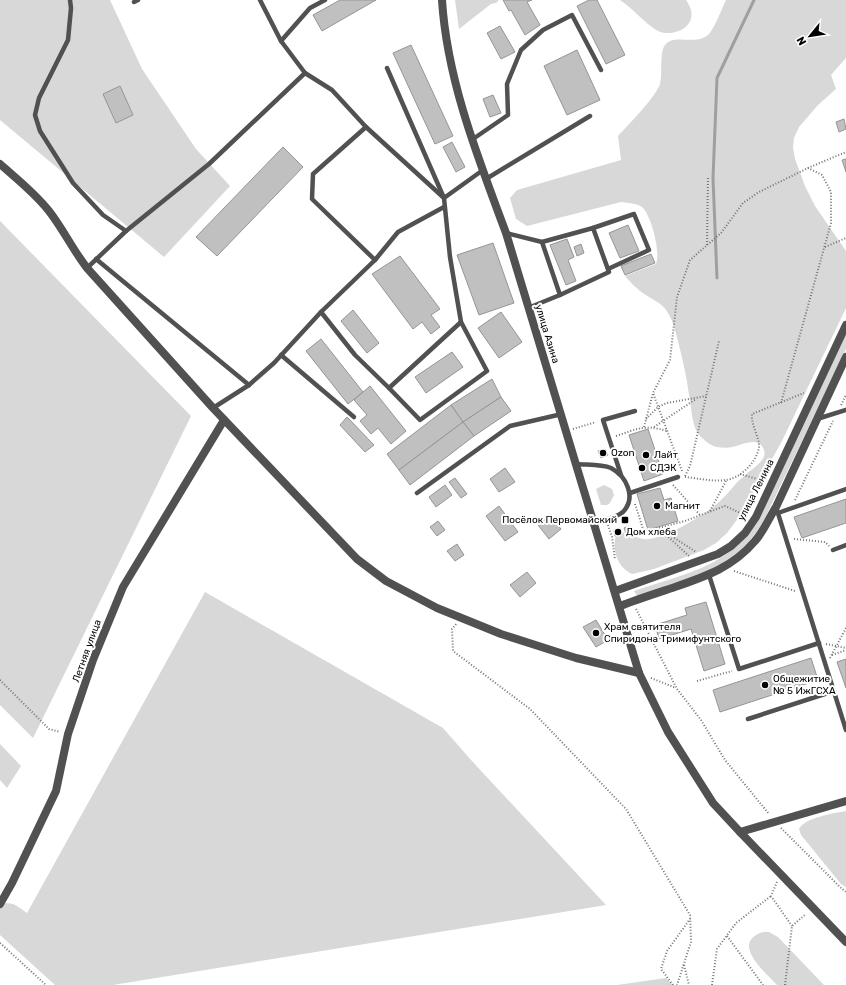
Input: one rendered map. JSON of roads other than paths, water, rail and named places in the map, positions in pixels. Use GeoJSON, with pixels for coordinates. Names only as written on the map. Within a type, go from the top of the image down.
{"type":"FeatureCollection","features":[{"type":"Feature","properties":{"kind":"street","name":"улица Азина"},"geometry":{"type":"LineString","coordinates":[[442,0],[444,23],[455,79],[483,170],[506,233],[595,523],[639,673],[668,732],[713,803],[846,942]]}},
{"type":"Feature","properties":{"kind":"street"},"geometry":{"type":"LineString","coordinates":[[0,164],[36,196],[49,211],[73,250],[87,268],[213,408],[357,559],[386,581],[437,608],[461,618],[501,634],[576,658],[639,673]]}},
{"type":"Feature","properties":{"kind":"street","name":"улица Ленина"},"geometry":{"type":"LineString","coordinates":[[615,591],[718,554],[731,546],[745,533],[756,517],[846,325]]}},
{"type":"Feature","properties":{"kind":"street"},"geometry":{"type":"LineString","coordinates":[[620,606],[709,575],[724,568],[739,557],[755,541],[777,510],[816,420],[846,357]]}},
{"type":"Feature","properties":{"kind":"street","name":"Летняя улица"},"geometry":{"type":"LineString","coordinates":[[0,904],[12,883],[56,791],[68,734],[93,660],[123,586],[224,420]]}},
{"type":"Feature","properties":{"kind":"street"},"geometry":{"type":"LineString","coordinates":[[740,832],[846,801]]}},
{"type":"Feature","properties":{"kind":"lane"},"geometry":{"type":"LineString","coordinates":[[70,0],[71,8],[68,40],[39,98],[35,115],[40,131],[73,182],[103,215],[126,231]]}},
{"type":"Feature","properties":{"kind":"lane"},"geometry":{"type":"LineString","coordinates":[[260,0],[281,42],[305,73],[332,90],[366,127],[444,198]]}},
{"type":"Feature","properties":{"kind":"lane"},"geometry":{"type":"LineString","coordinates":[[281,42],[310,8],[325,0]]}},
{"type":"Feature","properties":{"kind":"lane"},"geometry":{"type":"LineString","coordinates":[[473,139],[508,115],[508,84],[512,71],[521,50],[543,30],[572,15],[601,70]]}},
{"type":"Feature","properties":{"kind":"lane"},"geometry":{"type":"LineString","coordinates":[[321,312],[355,355],[420,420],[487,371],[461,322],[450,257],[444,198],[387,68]]}},
{"type":"Feature","properties":{"kind":"lane"},"geometry":{"type":"LineString","coordinates":[[87,268],[126,231],[209,164],[305,73]]}},
{"type":"Feature","properties":{"kind":"lane"},"geometry":{"type":"LineString","coordinates":[[486,179],[590,116]]}},
{"type":"Feature","properties":{"kind":"lane"},"geometry":{"type":"LineString","coordinates":[[366,127],[313,174],[312,199],[375,260]]}},
{"type":"Feature","properties":{"kind":"lane"},"geometry":{"type":"LineString","coordinates":[[444,198],[483,170]]}},
{"type":"Feature","properties":{"kind":"lane"},"geometry":{"type":"LineString","coordinates":[[213,408],[249,385],[274,363],[321,312],[375,260],[398,232],[444,207]]}},
{"type":"Feature","properties":{"kind":"lane"},"geometry":{"type":"LineString","coordinates":[[506,233],[542,242],[634,214],[648,250],[608,269]]}},
{"type":"Feature","properties":{"kind":"lane"},"geometry":{"type":"LineString","coordinates":[[528,308],[610,272],[592,228]]}},
{"type":"Feature","properties":{"kind":"lane"},"geometry":{"type":"LineString","coordinates":[[542,242],[560,295]]}},
{"type":"Feature","properties":{"kind":"lane"},"geometry":{"type":"LineString","coordinates":[[96,259],[249,385]]}},
{"type":"Feature","properties":{"kind":"lane"},"geometry":{"type":"LineString","coordinates":[[389,388],[461,322]]}},
{"type":"Feature","properties":{"kind":"lane"},"geometry":{"type":"LineString","coordinates":[[281,355],[354,417]]}},
{"type":"Feature","properties":{"kind":"lane"},"geometry":{"type":"LineString","coordinates":[[595,523],[617,516],[624,512],[628,505],[631,493],[627,483],[621,475],[603,420],[634,410]]}},
{"type":"Feature","properties":{"kind":"lane"},"geometry":{"type":"LineString","coordinates":[[816,420],[846,410]]}},
{"type":"Feature","properties":{"kind":"lane"},"geometry":{"type":"LineString","coordinates":[[416,493],[510,426],[562,414]]}},
{"type":"Feature","properties":{"kind":"lane"},"geometry":{"type":"LineString","coordinates":[[577,464],[610,468],[621,475]]}},
{"type":"Feature","properties":{"kind":"lane"},"geometry":{"type":"LineString","coordinates":[[631,493],[678,477]]}},
{"type":"Feature","properties":{"kind":"lane"},"geometry":{"type":"LineString","coordinates":[[846,489],[792,508],[777,510],[846,730]]}},
{"type":"Feature","properties":{"kind":"lane"},"geometry":{"type":"LineString","coordinates":[[833,550],[846,546]]}},
{"type":"Feature","properties":{"kind":"lane"},"geometry":{"type":"LineString","coordinates":[[709,575],[739,668],[819,642]]}},
{"type":"Feature","properties":{"kind":"lane"},"geometry":{"type":"LineString","coordinates":[[748,718],[834,691]]}},
{"type":"Feature","properties":{"kind":"waterway"},"geometry":{"type":"LineString","coordinates":[[717,278],[713,178],[717,78],[754,0]]}},
{"type":"Feature","properties":{"kind":"place","name":"Ozon"},"geometry":{"type":"Point","coordinates":[603,453]}},
{"type":"Feature","properties":{"kind":"place","name":"Лайт"},"geometry":{"type":"Point","coordinates":[646,455]}},
{"type":"Feature","properties":{"kind":"place","name":"СДЭК"},"geometry":{"type":"Point","coordinates":[642,468]}},
{"type":"Feature","properties":{"kind":"place","name":"Магнит"},"geometry":{"type":"Point","coordinates":[657,506]}},
{"type":"Feature","properties":{"kind":"place","name":"Посёлок Первомайский"},"geometry":{"type":"Point","coordinates":[625,520]}},
{"type":"Feature","properties":{"kind":"place","name":"Дом хлеба"},"geometry":{"type":"Point","coordinates":[618,532]}},
{"type":"Feature","properties":{"kind":"place","name":"Храм святителя Спиридона Тримифунтского"},"geometry":{"type":"Point","coordinates":[596,633]}},
{"type":"Feature","properties":{"kind":"place","name":"Общежитие № 5 ИжГСХА"},"geometry":{"type":"Point","coordinates":[765,685]}}]}
